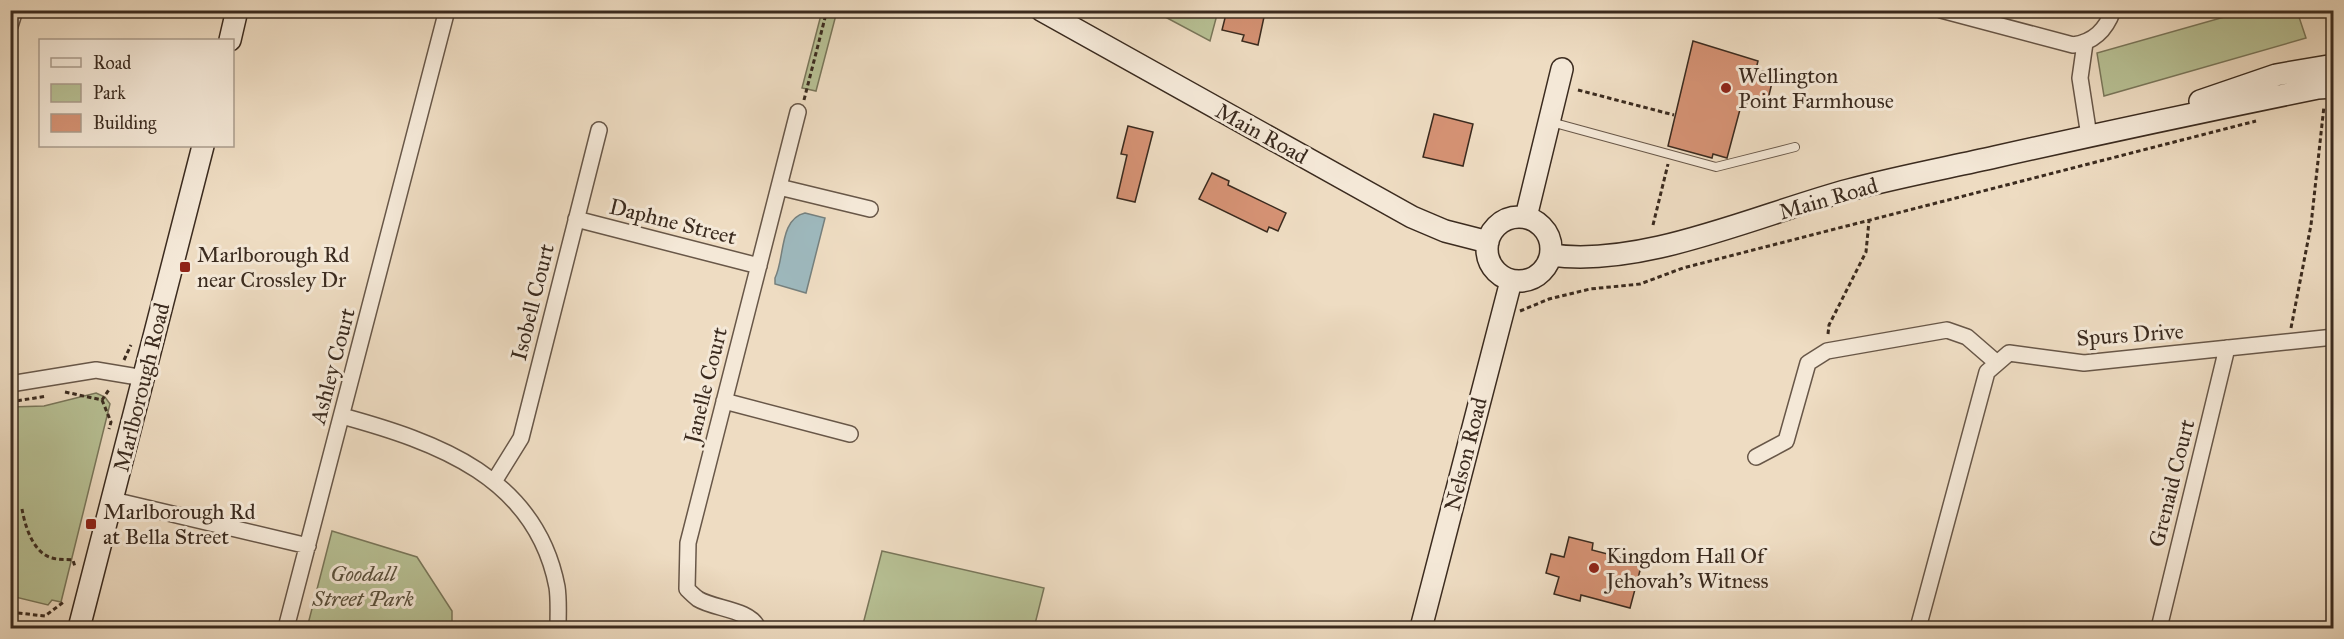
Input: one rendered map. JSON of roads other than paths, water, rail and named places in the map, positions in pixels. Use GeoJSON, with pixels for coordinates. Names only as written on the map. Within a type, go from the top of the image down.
{"type":"FeatureCollection","features":[{"type":"Feature","properties":{"kind":"main road"},"geometry":{"type":"LineString","coordinates":[[230,39],[237,10]]}},
{"type":"Feature","properties":{"kind":"main road","name":"Main Road"},"geometry":{"type":"LineString","coordinates":[[1041,10],[1412,216],[1445,231],[1488,242]]}},
{"type":"Feature","properties":{"kind":"main road","name":"Main Road"},"geometry":{"type":"LineString","coordinates":[[2097,134],[2276,75],[2334,65]]}},
{"type":"Feature","properties":{"kind":"main road"},"geometry":{"type":"LineString","coordinates":[[1526,217],[1562,69]]}},
{"type":"Feature","properties":{"kind":"main road","name":"Main Road"},"geometry":{"type":"LineString","coordinates":[[1551,255],[1575,258],[1608,257],[1656,248],[1850,189],[2318,88],[2329,96]]}},
{"type":"Feature","properties":{"kind":"main road","name":"Marlborough Road"},"geometry":{"type":"LineString","coordinates":[[79,628],[203,147]]}},
{"type":"Feature","properties":{"kind":"main road"},"geometry":{"type":"LineString","coordinates":[[1526,217],[1543,227],[1551,245],[1551,255],[1548,265],[1532,279],[1511,280],[1495,270],[1487,252],[1488,242],[1498,225],[1506,220],[1526,217]]}},
{"type":"Feature","properties":{"kind":"main road","name":"Nelson Road"},"geometry":{"type":"LineString","coordinates":[[1421,628],[1511,280]]}},
{"type":"Feature","properties":{"kind":"street"},"geometry":{"type":"LineString","coordinates":[[10,26],[15,10]]}},
{"type":"Feature","properties":{"kind":"street","name":"Ashley Court"},"geometry":{"type":"LineString","coordinates":[[286,628],[447,10]]}},
{"type":"Feature","properties":{"kind":"street"},"geometry":{"type":"LineString","coordinates":[[1941,10],[2073,45],[2085,43],[2106,26],[2113,10]]}},
{"type":"Feature","properties":{"kind":"street"},"geometry":{"type":"LineString","coordinates":[[2085,43],[2080,78],[2097,134]]}},
{"type":"Feature","properties":{"kind":"street","name":"Janelle Court"},"geometry":{"type":"LineString","coordinates":[[758,628],[744,616],[698,599],[687,589],[688,543],[798,112]]}},
{"type":"Feature","properties":{"kind":"street","name":"Isobell Court"},"geometry":{"type":"LineString","coordinates":[[495,480],[520,438],[599,130]]}},
{"type":"Feature","properties":{"kind":"street"},"geometry":{"type":"LineString","coordinates":[[779,187],[870,209]]}},
{"type":"Feature","properties":{"kind":"street","name":"Daphne Street"},"geometry":{"type":"LineString","coordinates":[[576,219],[759,266]]}},
{"type":"Feature","properties":{"kind":"street"},"geometry":{"type":"LineString","coordinates":[[1756,457],[1786,441],[1808,363],[1827,351],[1947,330],[1967,337],[1997,363],[1987,372],[1918,628]]}},
{"type":"Feature","properties":{"kind":"street","name":"Spurs Drive"},"geometry":{"type":"LineString","coordinates":[[1997,363],[2009,353],[2084,363],[2334,337]]}},
{"type":"Feature","properties":{"kind":"street","name":"Grenaid Court"},"geometry":{"type":"LineString","coordinates":[[2159,628],[2227,348]]}},
{"type":"Feature","properties":{"kind":"street"},"geometry":{"type":"LineString","coordinates":[[10,384],[96,370],[144,378]]}},
{"type":"Feature","properties":{"kind":"street"},"geometry":{"type":"LineString","coordinates":[[724,400],[850,434]]}},
{"type":"Feature","properties":{"kind":"street"},"geometry":{"type":"LineString","coordinates":[[342,416],[405,433],[459,458],[495,480],[530,522],[544,552],[557,588],[558,628]]}},
{"type":"Feature","properties":{"kind":"street"},"geometry":{"type":"LineString","coordinates":[[112,500],[308,546]]}},
{"type":"Feature","properties":{"kind":"lane"},"geometry":{"type":"LineString","coordinates":[[1550,122],[1716,167],[1795,147]]}},
{"type":"Feature","properties":{"kind":"water"},"geometry":{"type":"Polygon","coordinates":[[[805,213],[825,218],[806,293],[775,284],[787,231],[797,217],[805,213]]]}},
{"type":"Feature","properties":{"kind":"waterway"},"geometry":{"type":"LineString","coordinates":[[10,466],[15,467]]}},
{"type":"Feature","properties":{"kind":"place","name":"Wellington Point Farmhouse"},"geometry":{"type":"Point","coordinates":[1726,88]}},
{"type":"Feature","properties":{"kind":"place","name":"Marlborough Rd near Crossley Dr"},"geometry":{"type":"Point","coordinates":[185,267]}},
{"type":"Feature","properties":{"kind":"place","name":"Marlborough Rd at Bella Street"},"geometry":{"type":"Point","coordinates":[91,524]}},
{"type":"Feature","properties":{"kind":"place","name":"Kingdom Hall Of Jehovah's Witness"},"geometry":{"type":"Point","coordinates":[1594,568]}},
{"type":"Feature","properties":{"kind":"park label","name":"Goodall Street Park"},"geometry":{"type":"Point","coordinates":[363,586]}}]}
